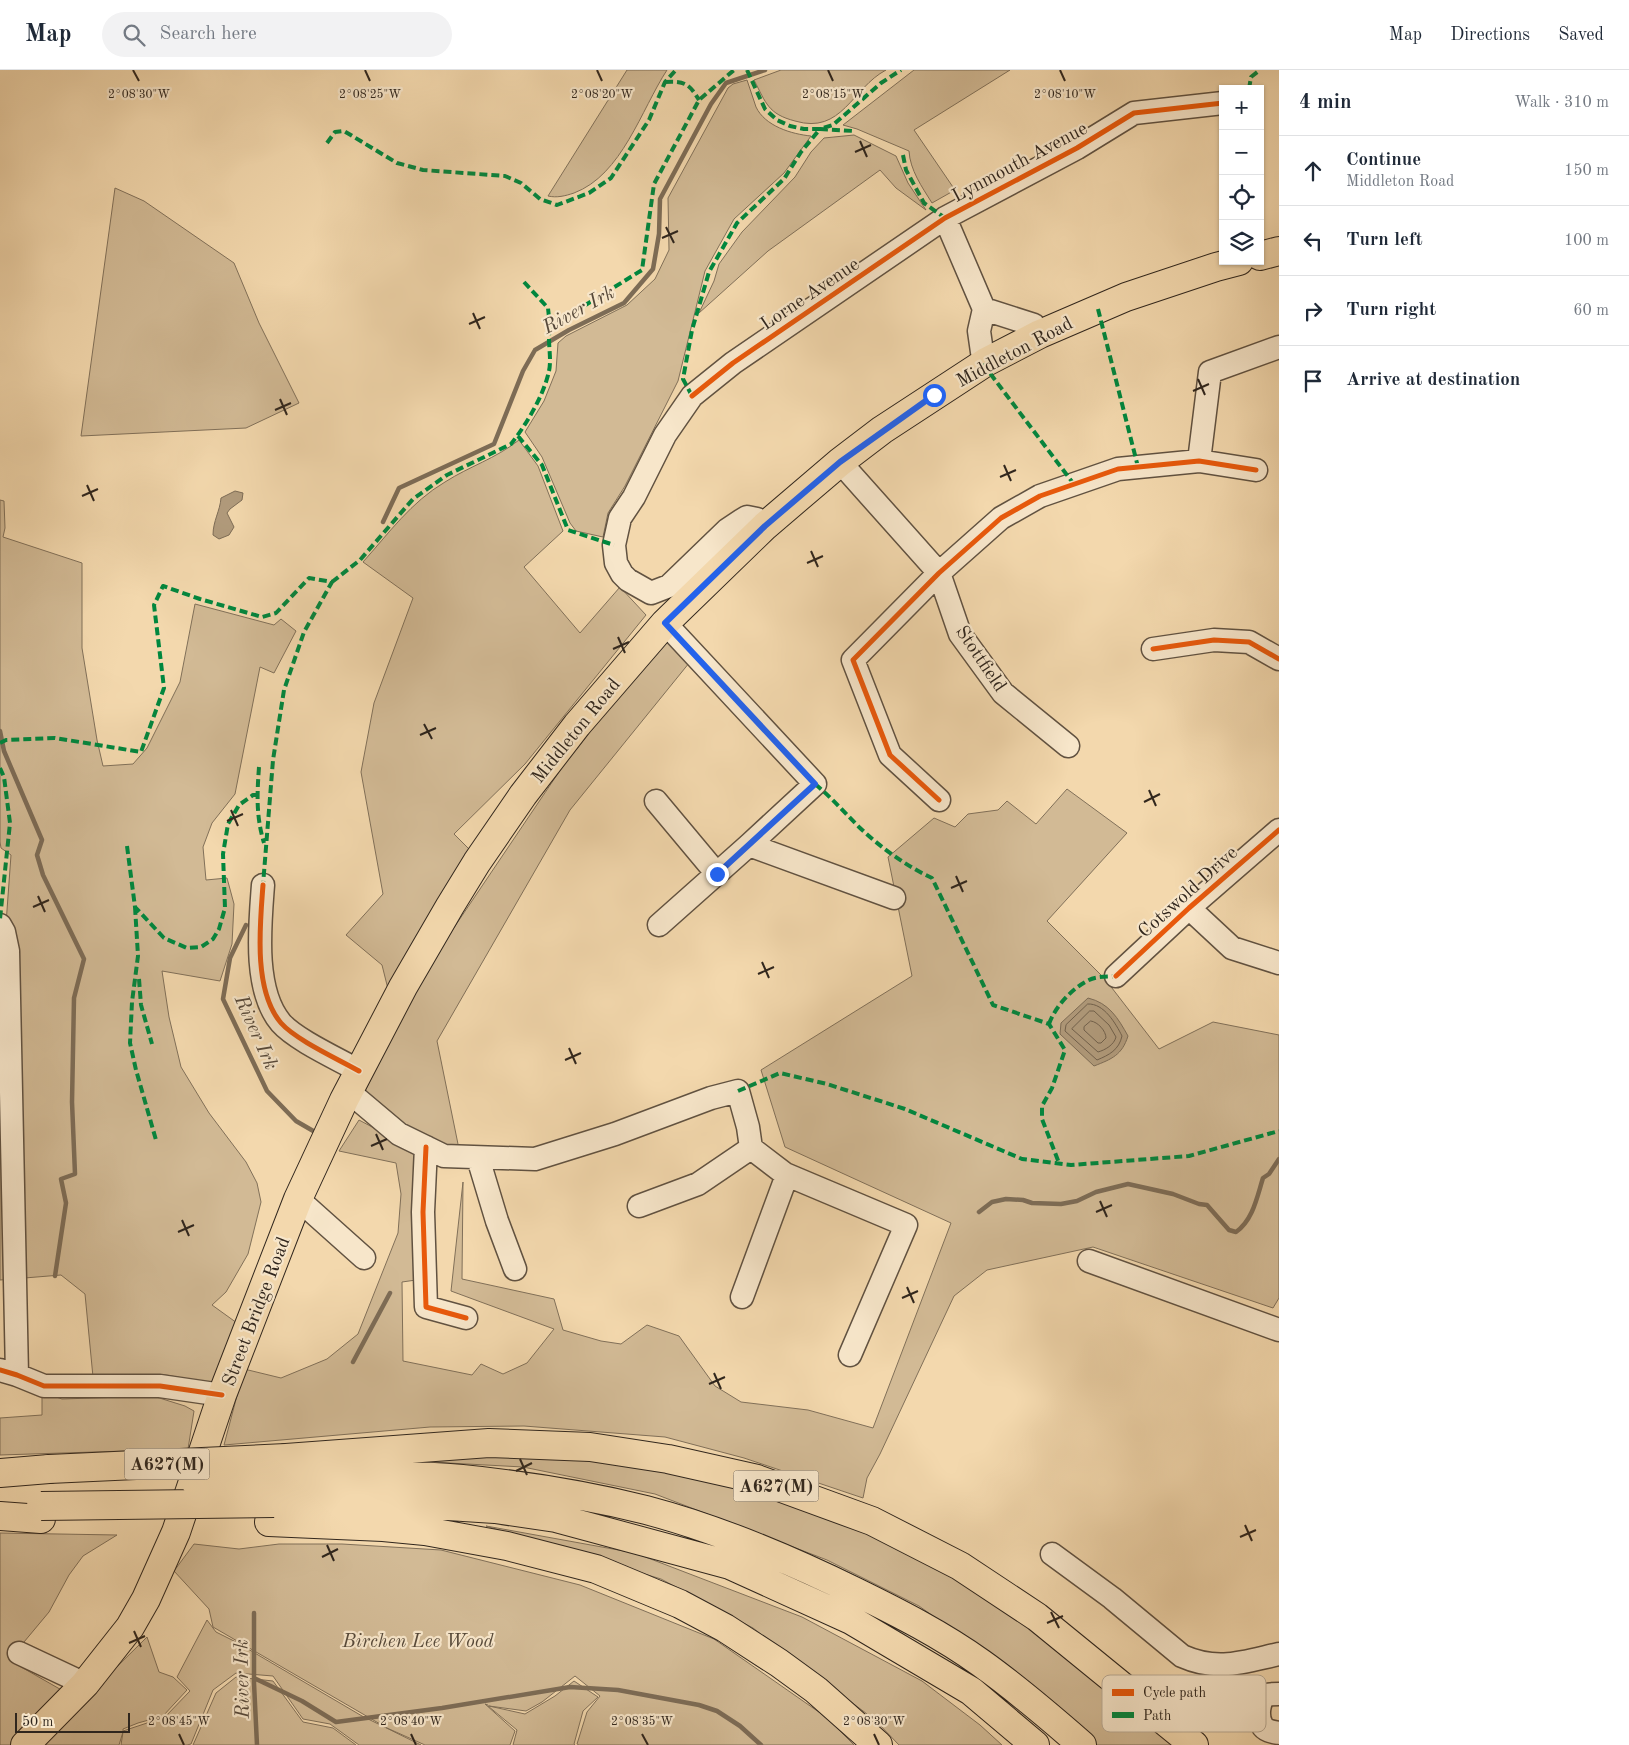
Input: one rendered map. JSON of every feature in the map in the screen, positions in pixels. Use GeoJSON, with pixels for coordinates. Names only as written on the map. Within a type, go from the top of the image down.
{"type":"FeatureCollection","features":[{"type":"Feature","properties":{"kind":"main road"},"geometry":{"type":"LineString","coordinates":[[1264,255],[1279,251]]}},
{"type":"Feature","properties":{"kind":"main road","name":"Middleton Road"},"geometry":{"type":"LineString","coordinates":[[350,1088],[426,946],[500,828],[550,758],[665,623],[765,526],[840,462],[934,395],[986,362],[1040,334],[1126,297],[1226,265]]}},
{"type":"Feature","properties":{"kind":"main road","name":"Street Bridge Road"},"geometry":{"type":"LineString","coordinates":[[25,1745],[85,1684],[122,1625],[146,1599],[176,1532],[222,1394],[298,1199],[350,1088]]}},
{"type":"Feature","properties":{"kind":"main road","name":"A627(M)"},"geometry":{"type":"LineString","coordinates":[[278,1491],[489,1443],[590,1447],[668,1459],[757,1479],[872,1521],[960,1566],[1037,1617],[1108,1675]]}},
{"type":"Feature","properties":{"kind":"main road","name":"A627(M)"},"geometry":{"type":"LineString","coordinates":[[0,1473],[48,1474],[278,1491],[495,1509],[556,1518],[730,1565],[851,1620],[971,1691],[1035,1745]]}},
{"type":"Feature","properties":{"kind":"main road","name":"A627(M)"},"geometry":{"type":"LineString","coordinates":[[0,1480],[48,1474]]}},
{"type":"Feature","properties":{"kind":"main road","name":"A627(M)"},"geometry":{"type":"LineString","coordinates":[[0,1516],[278,1491],[374,1476],[460,1479],[542,1489],[646,1510],[720,1534],[806,1568],[903,1615],[980,1662],[1046,1713],[1082,1745]]}},
{"type":"Feature","properties":{"kind":"main road","name":"A627(M)"},"geometry":{"type":"LineString","coordinates":[[278,1491],[384,1527],[425,1531],[507,1546],[596,1569],[680,1604],[725,1628],[779,1663],[816,1690],[878,1745]]}},
{"type":"Feature","properties":{"kind":"main road","name":"A627(M)"},"geometry":{"type":"LineString","coordinates":[[0,1506],[41,1512]]}},
{"type":"Feature","properties":{"kind":"main road","name":"A627(M)"},"geometry":{"type":"LineString","coordinates":[[1178,1732],[1194,1745]]}},
{"type":"Feature","properties":{"kind":"street","name":"Lynmouth Avenue"},"geometry":{"type":"LineString","coordinates":[[945,218],[1077,148],[1134,113],[1219,103]]}},
{"type":"Feature","properties":{"kind":"street"},"geometry":{"type":"LineString","coordinates":[[945,218],[984,309],[979,331],[982,352],[986,362]]}},
{"type":"Feature","properties":{"kind":"street","name":"Lorne Avenue"},"geometry":{"type":"LineString","coordinates":[[765,526],[757,519],[747,517],[727,530],[669,586],[651,593],[628,580],[616,563],[614,546],[620,518],[634,497],[665,435],[692,396],[733,363],[945,218]]}},
{"type":"Feature","properties":{"kind":"street"},"geometry":{"type":"LineString","coordinates":[[984,309],[1034,325],[1040,334]]}},
{"type":"Feature","properties":{"kind":"street"},"geometry":{"type":"LineString","coordinates":[[1199,462],[1210,372],[1279,347]]}},
{"type":"Feature","properties":{"kind":"street","name":"Stottfield"},"geometry":{"type":"LineString","coordinates":[[840,462],[939,573],[960,634],[1003,693],[1068,746]]}},
{"type":"Feature","properties":{"kind":"street"},"geometry":{"type":"LineString","coordinates":[[939,800],[890,754],[853,660],[939,573],[1001,518],[1040,496],[1118,469],[1199,462],[1256,470]]}},
{"type":"Feature","properties":{"kind":"street"},"geometry":{"type":"LineString","coordinates":[[659,925],[815,784],[665,623]]}},
{"type":"Feature","properties":{"kind":"street"},"geometry":{"type":"LineString","coordinates":[[1153,649],[1214,640],[1249,642],[1279,659]]}},
{"type":"Feature","properties":{"kind":"street"},"geometry":{"type":"LineString","coordinates":[[656,801],[717,874]]}},
{"type":"Feature","properties":{"kind":"street","name":"Cotswold Drive"},"geometry":{"type":"LineString","coordinates":[[1116,976],[1279,830]]}},
{"type":"Feature","properties":{"kind":"street"},"geometry":{"type":"LineString","coordinates":[[749,845],[894,898]]}},
{"type":"Feature","properties":{"kind":"street"},"geometry":{"type":"LineString","coordinates":[[264,885],[260,957],[266,993],[275,1014],[281,1023],[400,1134],[444,1156],[536,1159],[615,1134],[711,1098],[738,1091],[748,1127],[751,1148],[787,1175],[906,1225],[850,1355]]}},
{"type":"Feature","properties":{"kind":"street","name":"Cotswold Drive"},"geometry":{"type":"LineString","coordinates":[[1190,908],[1232,948],[1279,963]]}},
{"type":"Feature","properties":{"kind":"street"},"geometry":{"type":"LineString","coordinates":[[0,925],[4,932],[8,951],[8,1373],[44,1386],[160,1386],[222,1394]]}},
{"type":"Feature","properties":{"kind":"street"},"geometry":{"type":"LineString","coordinates":[[426,1147],[423,1212],[426,1307],[466,1318]]}},
{"type":"Feature","properties":{"kind":"street"},"geometry":{"type":"LineString","coordinates":[[639,1206],[698,1184],[751,1148]]}},
{"type":"Feature","properties":{"kind":"street"},"geometry":{"type":"LineString","coordinates":[[478,1158],[497,1221],[515,1269]]}},
{"type":"Feature","properties":{"kind":"street"},"geometry":{"type":"LineString","coordinates":[[742,1297],[787,1175]]}},
{"type":"Feature","properties":{"kind":"street"},"geometry":{"type":"LineString","coordinates":[[298,1199],[364,1258]]}},
{"type":"Feature","properties":{"kind":"street"},"geometry":{"type":"LineString","coordinates":[[1089,1261],[1279,1330]]}},
{"type":"Feature","properties":{"kind":"street"},"geometry":{"type":"LineString","coordinates":[[1052,1554],[1112,1598],[1182,1656],[1195,1662],[1226,1665],[1279,1654]]}},
{"type":"Feature","properties":{"kind":"street"},"geometry":{"type":"LineString","coordinates":[[18,1653],[85,1684]]}},
{"type":"Feature","properties":{"kind":"street"},"geometry":{"type":"LineString","coordinates":[[1266,1696],[1279,1694]]}},
{"type":"Feature","properties":{"kind":"street"},"geometry":{"type":"LineString","coordinates":[[1266,1729],[1269,1732],[1279,1733]]}},
{"type":"Feature","properties":{"kind":"green space"},"geometry":{"type":"Polygon","coordinates":[[[627,70],[667,70],[629,140],[605,172],[591,184],[574,193],[555,197],[548,196],[627,70]]]}},
{"type":"Feature","properties":{"kind":"green space"},"geometry":{"type":"Polygon","coordinates":[[[781,70],[886,70],[874,78],[835,116],[811,124],[786,118],[773,111],[754,80],[781,70]]]}},
{"type":"Feature","properties":{"kind":"green space"},"geometry":{"type":"Polygon","coordinates":[[[914,70],[1010,70],[914,130],[955,190],[932,203],[914,172],[909,151],[843,125],[914,70]]]}},
{"type":"Feature","properties":{"kind":"green space"},"geometry":{"type":"Polygon","coordinates":[[[747,80],[760,114],[779,128],[811,136],[784,173],[734,219],[705,271],[678,381],[625,486],[608,513],[603,537],[576,531],[570,523],[542,457],[525,432],[544,401],[556,371],[558,343],[566,336],[627,305],[655,279],[669,250],[668,198],[728,88],[733,84],[747,80]]]}},
{"type":"Feature","properties":{"kind":"green space"},"geometry":{"type":"Polygon","coordinates":[[[854,135],[896,156],[908,183],[926,210],[896,188],[880,170],[768,251],[699,313],[714,281],[719,264],[742,232],[795,177],[811,152],[824,138],[854,135]]]}},
{"type":"Feature","properties":{"kind":"green space"},"geometry":{"type":"Polygon","coordinates":[[[115,188],[144,201],[234,263],[259,323],[299,403],[246,428],[81,436],[115,188]]]}},
{"type":"Feature","properties":{"kind":"green space"},"geometry":{"type":"Polygon","coordinates":[[[519,440],[538,466],[563,531],[524,567],[580,633],[620,587],[646,615],[525,764],[454,834],[473,853],[391,1001],[382,965],[346,935],[383,894],[361,772],[374,703],[413,598],[363,562],[411,508],[433,490],[454,476],[501,452],[519,440]]]}},
{"type":"Feature","properties":{"kind":"green space"},"geometry":{"type":"Polygon","coordinates":[[[0,500],[4,501],[5,528],[3,537],[82,563],[82,648],[103,766],[133,764],[147,748],[180,682],[195,604],[274,625],[281,619],[296,631],[274,673],[260,667],[235,794],[212,823],[203,847],[206,880],[227,878],[234,904],[232,944],[220,981],[162,971],[169,1017],[181,1067],[209,1113],[246,1162],[257,1183],[261,1202],[248,1254],[226,1292],[212,1305],[237,1323],[217,1384],[166,1375],[93,1377],[85,1294],[61,1275],[0,1280],[0,1141],[18,1130],[6,924],[11,855],[1,848],[0,842],[0,500]]]}},
{"type":"Feature","properties":{"kind":"green space"},"geometry":{"type":"Polygon","coordinates":[[[674,626],[698,652],[570,810],[437,1041],[459,1149],[435,1145],[382,1114],[364,1093],[424,972],[563,766],[674,626]]]}},
{"type":"Feature","properties":{"kind":"green space"},"geometry":{"type":"Polygon","coordinates":[[[1067,789],[1127,833],[1047,921],[1105,979],[1159,1049],[1213,1022],[1279,1035],[1279,1298],[1273,1308],[1093,1247],[987,1270],[954,1296],[867,1478],[863,1498],[744,1458],[665,1437],[524,1426],[430,1427],[224,1445],[244,1369],[281,1378],[327,1359],[358,1334],[398,1233],[401,1194],[396,1163],[339,1151],[359,1120],[417,1151],[416,1280],[402,1282],[403,1361],[472,1375],[481,1364],[503,1374],[527,1363],[554,1329],[451,1291],[463,1182],[462,1279],[554,1299],[563,1330],[601,1341],[621,1344],[647,1325],[679,1336],[715,1386],[741,1402],[808,1410],[873,1428],[951,1223],[785,1147],[761,1070],[912,976],[888,857],[934,818],[955,827],[968,814],[998,810],[1007,801],[1036,824],[1067,789]]]}},
{"type":"Feature","properties":{"kind":"green space"},"geometry":{"type":"Polygon","coordinates":[[[42,1392],[62,1399],[153,1396],[185,1406],[194,1411],[188,1449],[0,1455],[0,1418],[42,1415],[42,1392]]]}},
{"type":"Feature","properties":{"kind":"green space"},"geometry":{"type":"Polygon","coordinates":[[[474,1453],[598,1456],[819,1507],[944,1565],[1041,1632],[1102,1681],[1102,1732],[1166,1732],[1182,1745],[1096,1745],[997,1662],[919,1606],[827,1560],[655,1494],[523,1467],[374,1459],[474,1453]]]}},
{"type":"Feature","properties":{"kind":"green space"},"geometry":{"type":"Polygon","coordinates":[[[486,1526],[635,1553],[802,1617],[922,1681],[980,1725],[1002,1745],[899,1745],[875,1720],[753,1628],[661,1579],[486,1526]]]}},
{"type":"Feature","properties":{"kind":"green space"},"geometry":{"type":"Polygon","coordinates":[[[0,1533],[117,1535],[83,1556],[69,1575],[49,1612],[9,1660],[65,1692],[12,1745],[0,1745],[0,1533]]]}},
{"type":"Feature","properties":{"kind":"green space","name":"Birchen Lee Wood"},"geometry":{"type":"Polygon","coordinates":[[[194,1544],[239,1549],[279,1544],[342,1544],[441,1550],[580,1585],[714,1639],[826,1717],[854,1745],[579,1745],[577,1744],[587,1712],[600,1696],[575,1676],[542,1702],[526,1711],[489,1706],[525,1714],[555,1696],[574,1681],[598,1697],[583,1711],[575,1745],[513,1745],[517,1730],[485,1704],[515,1731],[510,1745],[425,1745],[387,1728],[213,1627],[209,1609],[174,1571],[194,1544]]]}},
{"type":"Feature","properties":{"kind":"green space"},"geometry":{"type":"Polygon","coordinates":[[[207,1620],[216,1632],[362,1716],[421,1745],[359,1745],[330,1724],[303,1719],[273,1676],[236,1673],[213,1690],[191,1744],[121,1745],[123,1732],[119,1745],[38,1745],[147,1637],[159,1672],[173,1677],[187,1690],[163,1716],[138,1723],[123,1729],[123,1731],[165,1717],[190,1691],[177,1677],[207,1620]]]}},
{"type":"Feature","properties":{"kind":"green space"},"geometry":{"type":"Polygon","coordinates":[[[236,1677],[273,1681],[303,1722],[333,1728],[356,1745],[193,1745],[216,1693],[236,1677]]]}},
{"type":"Feature","properties":{"kind":"water"},"geometry":{"type":"Polygon","coordinates":[[[235,491],[243,493],[242,500],[227,513],[234,527],[229,535],[219,539],[213,535],[221,498],[235,491]]]}},
{"type":"Feature","properties":{"kind":"water"},"geometry":{"type":"Polygon","coordinates":[[[1088,998],[1107,1007],[1128,1036],[1123,1048],[1116,1056],[1094,1066],[1060,1034],[1061,1023],[1088,998]]]}},
{"type":"Feature","properties":{"kind":"waterway","name":"River Irk"},"geometry":{"type":"LineString","coordinates":[[383,522],[399,488],[494,444],[523,371],[535,350],[569,330],[624,303],[653,269],[659,234],[660,199],[711,104],[726,83],[765,70]]}},
{"type":"Feature","properties":{"kind":"waterway"},"geometry":{"type":"LineString","coordinates":[[0,731],[4,751],[42,840],[37,855],[43,875],[84,959],[74,998],[72,1102],[75,1174],[61,1179],[66,1203],[55,1276]]}},
{"type":"Feature","properties":{"kind":"waterway","name":"River Irk"},"geometry":{"type":"LineString","coordinates":[[246,925],[230,958],[223,999],[267,1091],[296,1121],[315,1132]]}},
{"type":"Feature","properties":{"kind":"waterway"},"geometry":{"type":"LineString","coordinates":[[979,1212],[992,1202],[1006,1199],[1023,1200],[1032,1203],[1061,1204],[1077,1201],[1096,1192],[1128,1184],[1173,1194],[1199,1204],[1207,1205],[1229,1230],[1236,1232],[1247,1221],[1263,1178],[1269,1174],[1279,1159]]}},
{"type":"Feature","properties":{"kind":"waterway","name":"River Irk"},"geometry":{"type":"LineString","coordinates":[[353,1362],[390,1293]]}},
{"type":"Feature","properties":{"kind":"waterway","name":"River Irk"},"geometry":{"type":"LineString","coordinates":[[254,1613],[254,1683],[257,1745]]}},
{"type":"Feature","properties":{"kind":"waterway"},"geometry":{"type":"LineString","coordinates":[[254,1678],[302,1701],[336,1722],[442,1708],[570,1687],[618,1690],[699,1705],[717,1711],[740,1726],[761,1745]]}},
{"type":"Feature","properties":{"kind":"marked path"},"geometry":{"type":"LineString","coordinates":[[327,143],[335,132],[344,131],[397,163],[423,170],[505,176],[521,183],[540,199],[557,205],[589,193],[611,178],[649,120],[665,82],[676,70]]}},
{"type":"Feature","properties":{"kind":"marked path"},"geometry":{"type":"LineString","coordinates":[[332,582],[360,560],[413,499],[447,475],[511,444],[534,409],[547,380],[550,366],[550,327],[642,270],[654,184],[699,100],[734,70]]}},
{"type":"Feature","properties":{"kind":"marked path"},"geometry":{"type":"LineString","coordinates":[[747,70],[765,109],[777,120],[790,126],[804,129],[820,129],[833,125],[881,83],[901,70]]}},
{"type":"Feature","properties":{"kind":"marked path"},"geometry":{"type":"LineString","coordinates":[[1250,85],[1251,77],[1260,70]]}},
{"type":"Feature","properties":{"kind":"marked path"},"geometry":{"type":"LineString","coordinates":[[665,82],[685,84],[699,100]]}},
{"type":"Feature","properties":{"kind":"marked path"},"geometry":{"type":"LineString","coordinates":[[692,396],[683,379],[692,330],[709,272],[737,223],[784,179],[801,152],[820,129],[854,131]]}},
{"type":"Feature","properties":{"kind":"marked path"},"geometry":{"type":"LineString","coordinates":[[903,155],[906,170],[924,203],[945,218]]}},
{"type":"Feature","properties":{"kind":"marked path"},"geometry":{"type":"LineString","coordinates":[[524,282],[548,308],[550,327]]}},
{"type":"Feature","properties":{"kind":"marked path"},"geometry":{"type":"LineString","coordinates":[[1098,309],[1138,467]]}},
{"type":"Feature","properties":{"kind":"marked path"},"geometry":{"type":"LineString","coordinates":[[983,364],[1073,483]]}},
{"type":"Feature","properties":{"kind":"marked path"},"geometry":{"type":"LineString","coordinates":[[518,436],[542,465],[568,530],[614,545]]}},
{"type":"Feature","properties":{"kind":"marked path"},"geometry":{"type":"LineString","coordinates":[[0,743],[6,740],[55,738],[141,752],[164,688],[154,605],[163,586],[262,617],[276,613],[309,578],[332,582],[304,632],[284,690],[273,760],[263,885]]}},
{"type":"Feature","properties":{"kind":"marked path"},"geometry":{"type":"LineString","coordinates":[[259,767],[258,805],[264,843]]}},
{"type":"Feature","properties":{"kind":"marked path"},"geometry":{"type":"LineString","coordinates":[[0,768],[4,777],[10,823],[0,919]]}},
{"type":"Feature","properties":{"kind":"marked path"},"geometry":{"type":"LineString","coordinates":[[815,784],[876,842],[903,862],[932,878],[993,1005],[1049,1024],[1065,1050],[1052,1088],[1042,1106],[1042,1119],[1059,1163]]}},
{"type":"Feature","properties":{"kind":"marked path"},"geometry":{"type":"LineString","coordinates":[[127,846],[135,907],[164,938],[187,948],[201,947],[213,939],[219,929],[225,908],[223,854],[228,824],[239,805],[253,795],[257,795]]}},
{"type":"Feature","properties":{"kind":"marked path"},"geometry":{"type":"LineString","coordinates":[[135,907],[138,956],[132,1002],[130,1043],[156,1140]]}},
{"type":"Feature","properties":{"kind":"marked path"},"geometry":{"type":"LineString","coordinates":[[1049,1024],[1060,1005],[1076,988],[1092,979],[1116,976]]}},
{"type":"Feature","properties":{"kind":"marked path"},"geometry":{"type":"LineString","coordinates":[[139,979],[141,1005],[152,1044]]}},
{"type":"Feature","properties":{"kind":"marked path"},"geometry":{"type":"LineString","coordinates":[[738,1091],[780,1073],[827,1084],[905,1109],[1022,1159],[1071,1165],[1189,1156],[1279,1131]]}},
{"type":"Feature","properties":{"kind":"cycle path"},"geometry":{"type":"LineString","coordinates":[[692,396],[733,363],[945,218],[1077,148],[1134,113],[1219,103]]}},
{"type":"Feature","properties":{"kind":"cycle path"},"geometry":{"type":"LineString","coordinates":[[939,800],[890,755],[853,660],[939,573],[1001,518],[1040,496],[1118,469],[1199,461],[1256,470]]}},
{"type":"Feature","properties":{"kind":"cycle path"},"geometry":{"type":"LineString","coordinates":[[1153,649],[1214,640],[1249,642],[1279,659]]}},
{"type":"Feature","properties":{"kind":"cycle path"},"geometry":{"type":"LineString","coordinates":[[1116,976],[1189,908],[1279,830]]}},
{"type":"Feature","properties":{"kind":"cycle path"},"geometry":{"type":"LineString","coordinates":[[263,885],[260,957],[266,993],[272,1009],[281,1023],[297,1036],[359,1071]]}},
{"type":"Feature","properties":{"kind":"cycle path"},"geometry":{"type":"LineString","coordinates":[[426,1147],[423,1212],[426,1307],[466,1318]]}},
{"type":"Feature","properties":{"kind":"cycle path"},"geometry":{"type":"LineString","coordinates":[[0,1370],[44,1386],[160,1386],[222,1395]]}},
{"type":"Feature","properties":{"kind":"route"},"geometry":{"type":"LineString","coordinates":[[717,874],[815,784],[665,623],[765,526],[840,462],[882,430],[934,395]]}}]}
